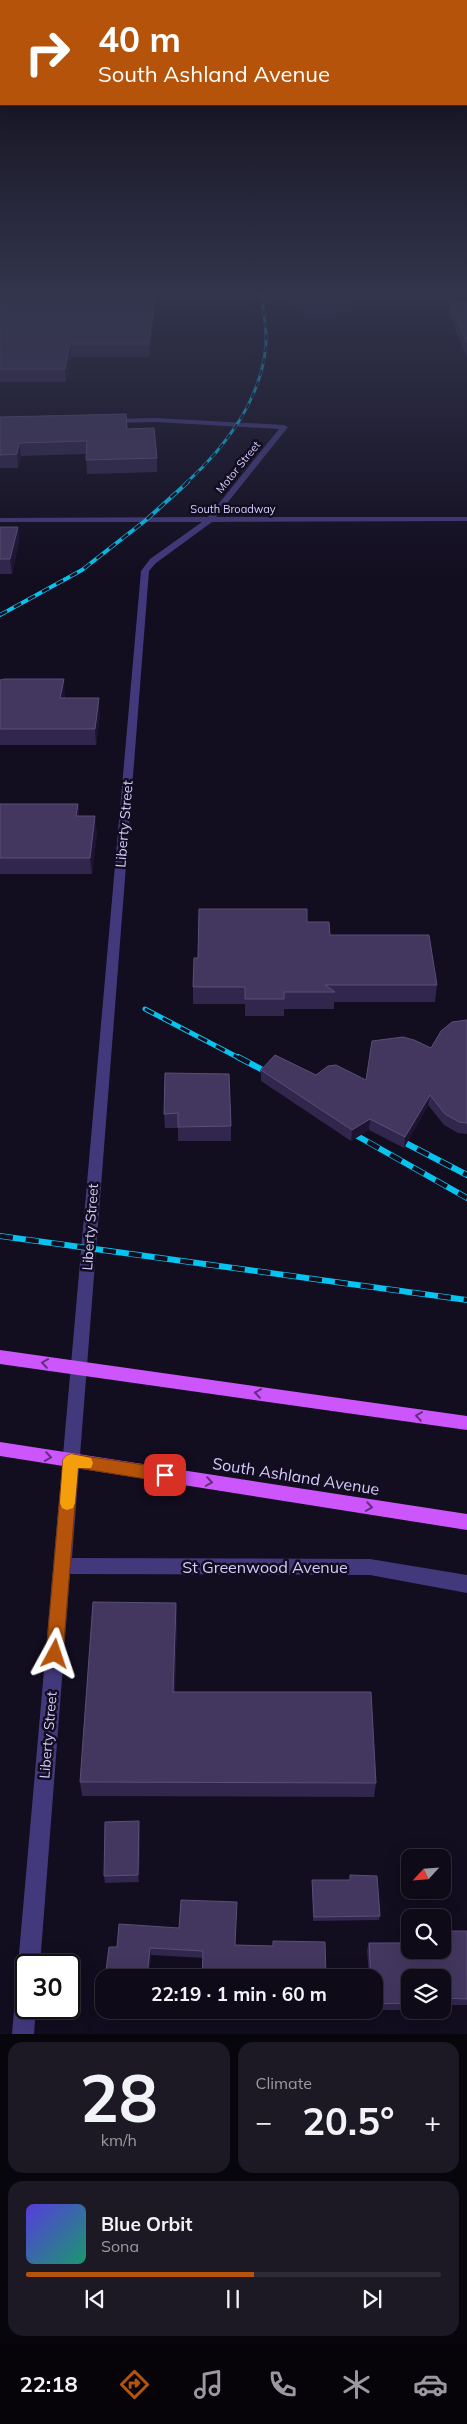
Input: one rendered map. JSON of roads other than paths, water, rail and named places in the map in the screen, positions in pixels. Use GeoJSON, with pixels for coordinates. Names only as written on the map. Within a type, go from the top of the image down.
{"type":"FeatureCollection","features":[{"type":"Feature","properties":{"kind":"main road"},"geometry":{"type":"LineString","coordinates":[[0,1356],[467,1423]]}},
{"type":"Feature","properties":{"kind":"main road","name":"South Ashland Avenue"},"geometry":{"type":"LineString","coordinates":[[0,1449],[467,1522]]}},
{"type":"Feature","properties":{"kind":"street","name":"Motor Street"},"geometry":{"type":"LineString","coordinates":[[98,421],[156,420],[284,427],[209,521]]}},
{"type":"Feature","properties":{"kind":"street","name":"South Broadway"},"geometry":{"type":"LineString","coordinates":[[0,520],[467,519]]}},
{"type":"Feature","properties":{"kind":"street","name":"Liberty Street"},"geometry":{"type":"LineString","coordinates":[[30,1954],[145,571],[153,561],[209,521]]}},
{"type":"Feature","properties":{"kind":"street","name":"St Greenwood Avenue"},"geometry":{"type":"LineString","coordinates":[[62,1566],[370,1567],[467,1584]]}},
{"type":"Feature","properties":{"kind":"street"},"geometry":{"type":"LineString","coordinates":[[23,2034],[24,2019]]}},
{"type":"Feature","properties":{"kind":"railway"},"geometry":{"type":"LineString","coordinates":[[186,483],[227,438],[239,421],[256,386]]}},
{"type":"Feature","properties":{"kind":"railway"},"geometry":{"type":"LineString","coordinates":[[0,615],[82,570],[146,520],[188,482]]}},
{"type":"Feature","properties":{"kind":"railway"},"geometry":{"type":"LineString","coordinates":[[145,1009],[241,1059]]}},
{"type":"Feature","properties":{"kind":"railway"},"geometry":{"type":"LineString","coordinates":[[238,1057],[274,1076]]}},
{"type":"Feature","properties":{"kind":"railway"},"geometry":{"type":"LineString","coordinates":[[345,1129],[467,1198]]}},
{"type":"Feature","properties":{"kind":"railway"},"geometry":{"type":"LineString","coordinates":[[394,1137],[467,1175]]}},
{"type":"Feature","properties":{"kind":"railway"},"geometry":{"type":"LineString","coordinates":[[0,1236],[467,1300]]}}]}
